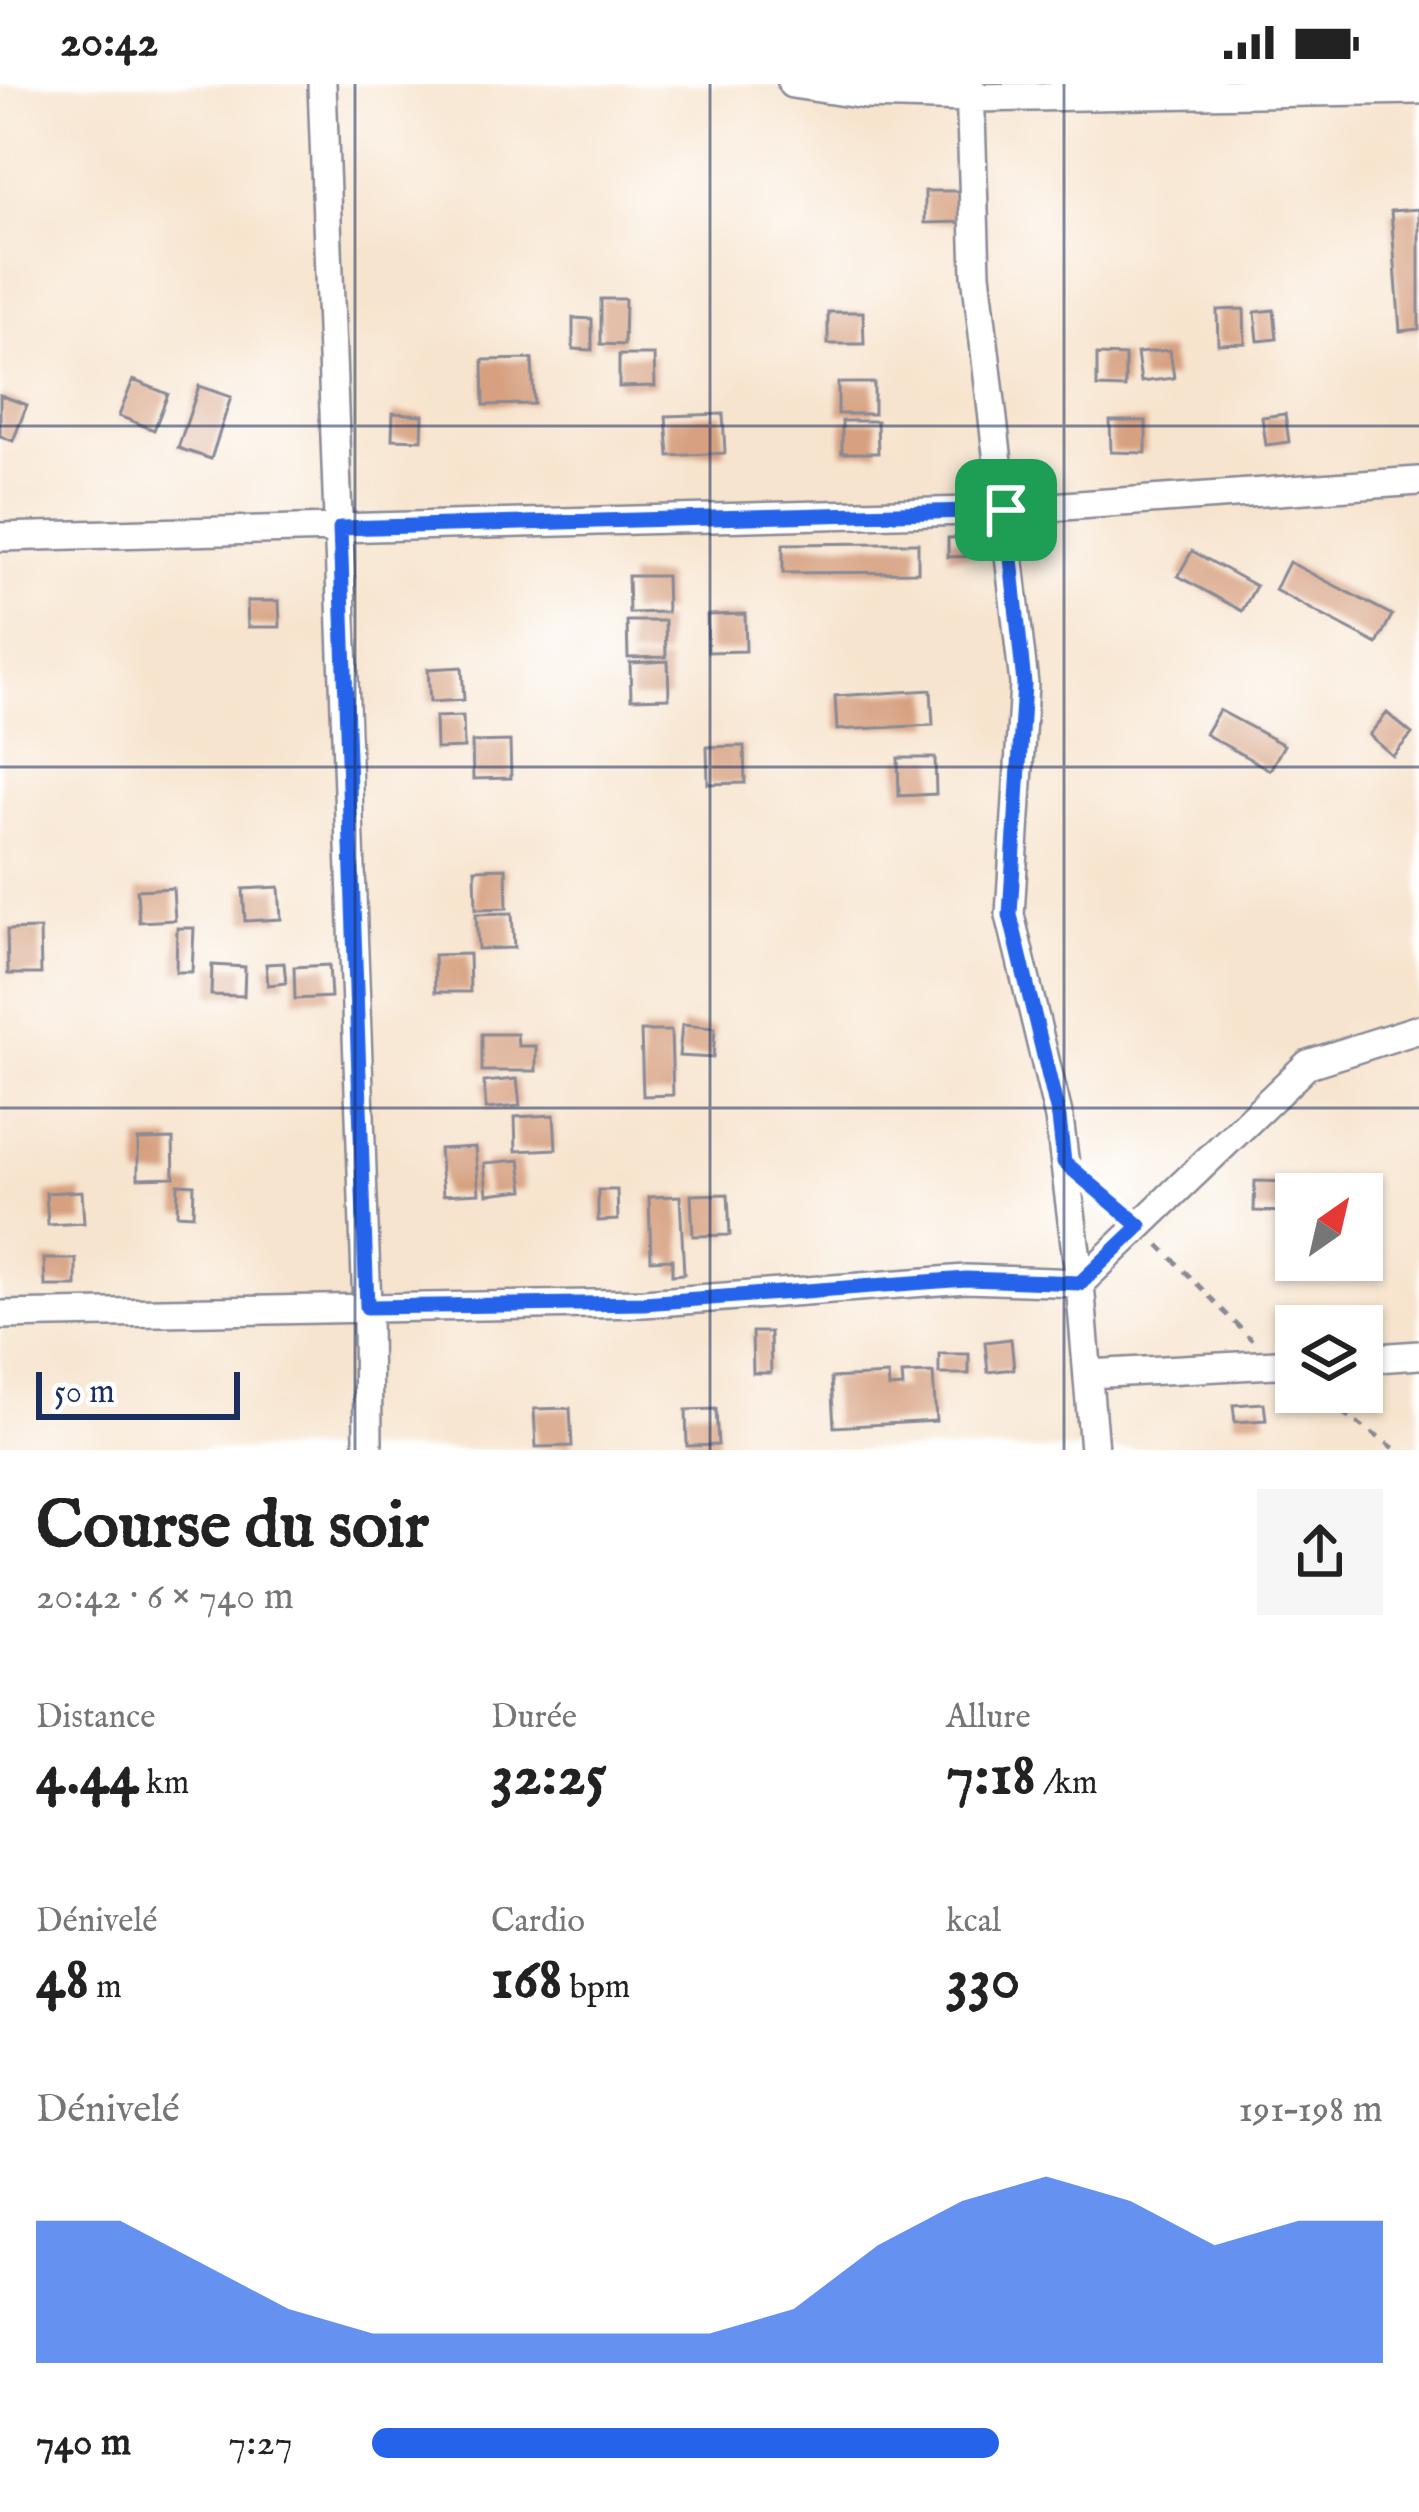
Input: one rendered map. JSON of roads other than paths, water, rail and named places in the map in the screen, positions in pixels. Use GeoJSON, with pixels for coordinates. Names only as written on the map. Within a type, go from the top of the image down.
{"type":"FeatureCollection","features":[{"type":"Feature","properties":{"kind":"street"},"geometry":{"type":"LineString","coordinates":[[322,84],[367,1307],[368,1450]]}},
{"type":"Feature","properties":{"kind":"street"},"geometry":{"type":"LineString","coordinates":[[792,84],[866,95],[1419,90]]}},
{"type":"Feature","properties":{"kind":"street"},"geometry":{"type":"LineString","coordinates":[[970,91],[976,274],[1024,684],[1010,915],[1059,1118],[1094,1450]]}},
{"type":"Feature","properties":{"kind":"street"},"geometry":{"type":"LineString","coordinates":[[0,537],[1006,510],[1419,481]]}},
{"type":"Feature","properties":{"kind":"street"},"geometry":{"type":"LineString","coordinates":[[0,1315],[644,1303],[966,1279],[1080,1283],[1308,1064],[1419,1029]]}},
{"type":"Feature","properties":{"kind":"street"},"geometry":{"type":"LineString","coordinates":[[1383,1358],[1419,1355]]}},
{"type":"Feature","properties":{"kind":"street"},"geometry":{"type":"LineString","coordinates":[[1088,1374],[1275,1364]]}}]}
